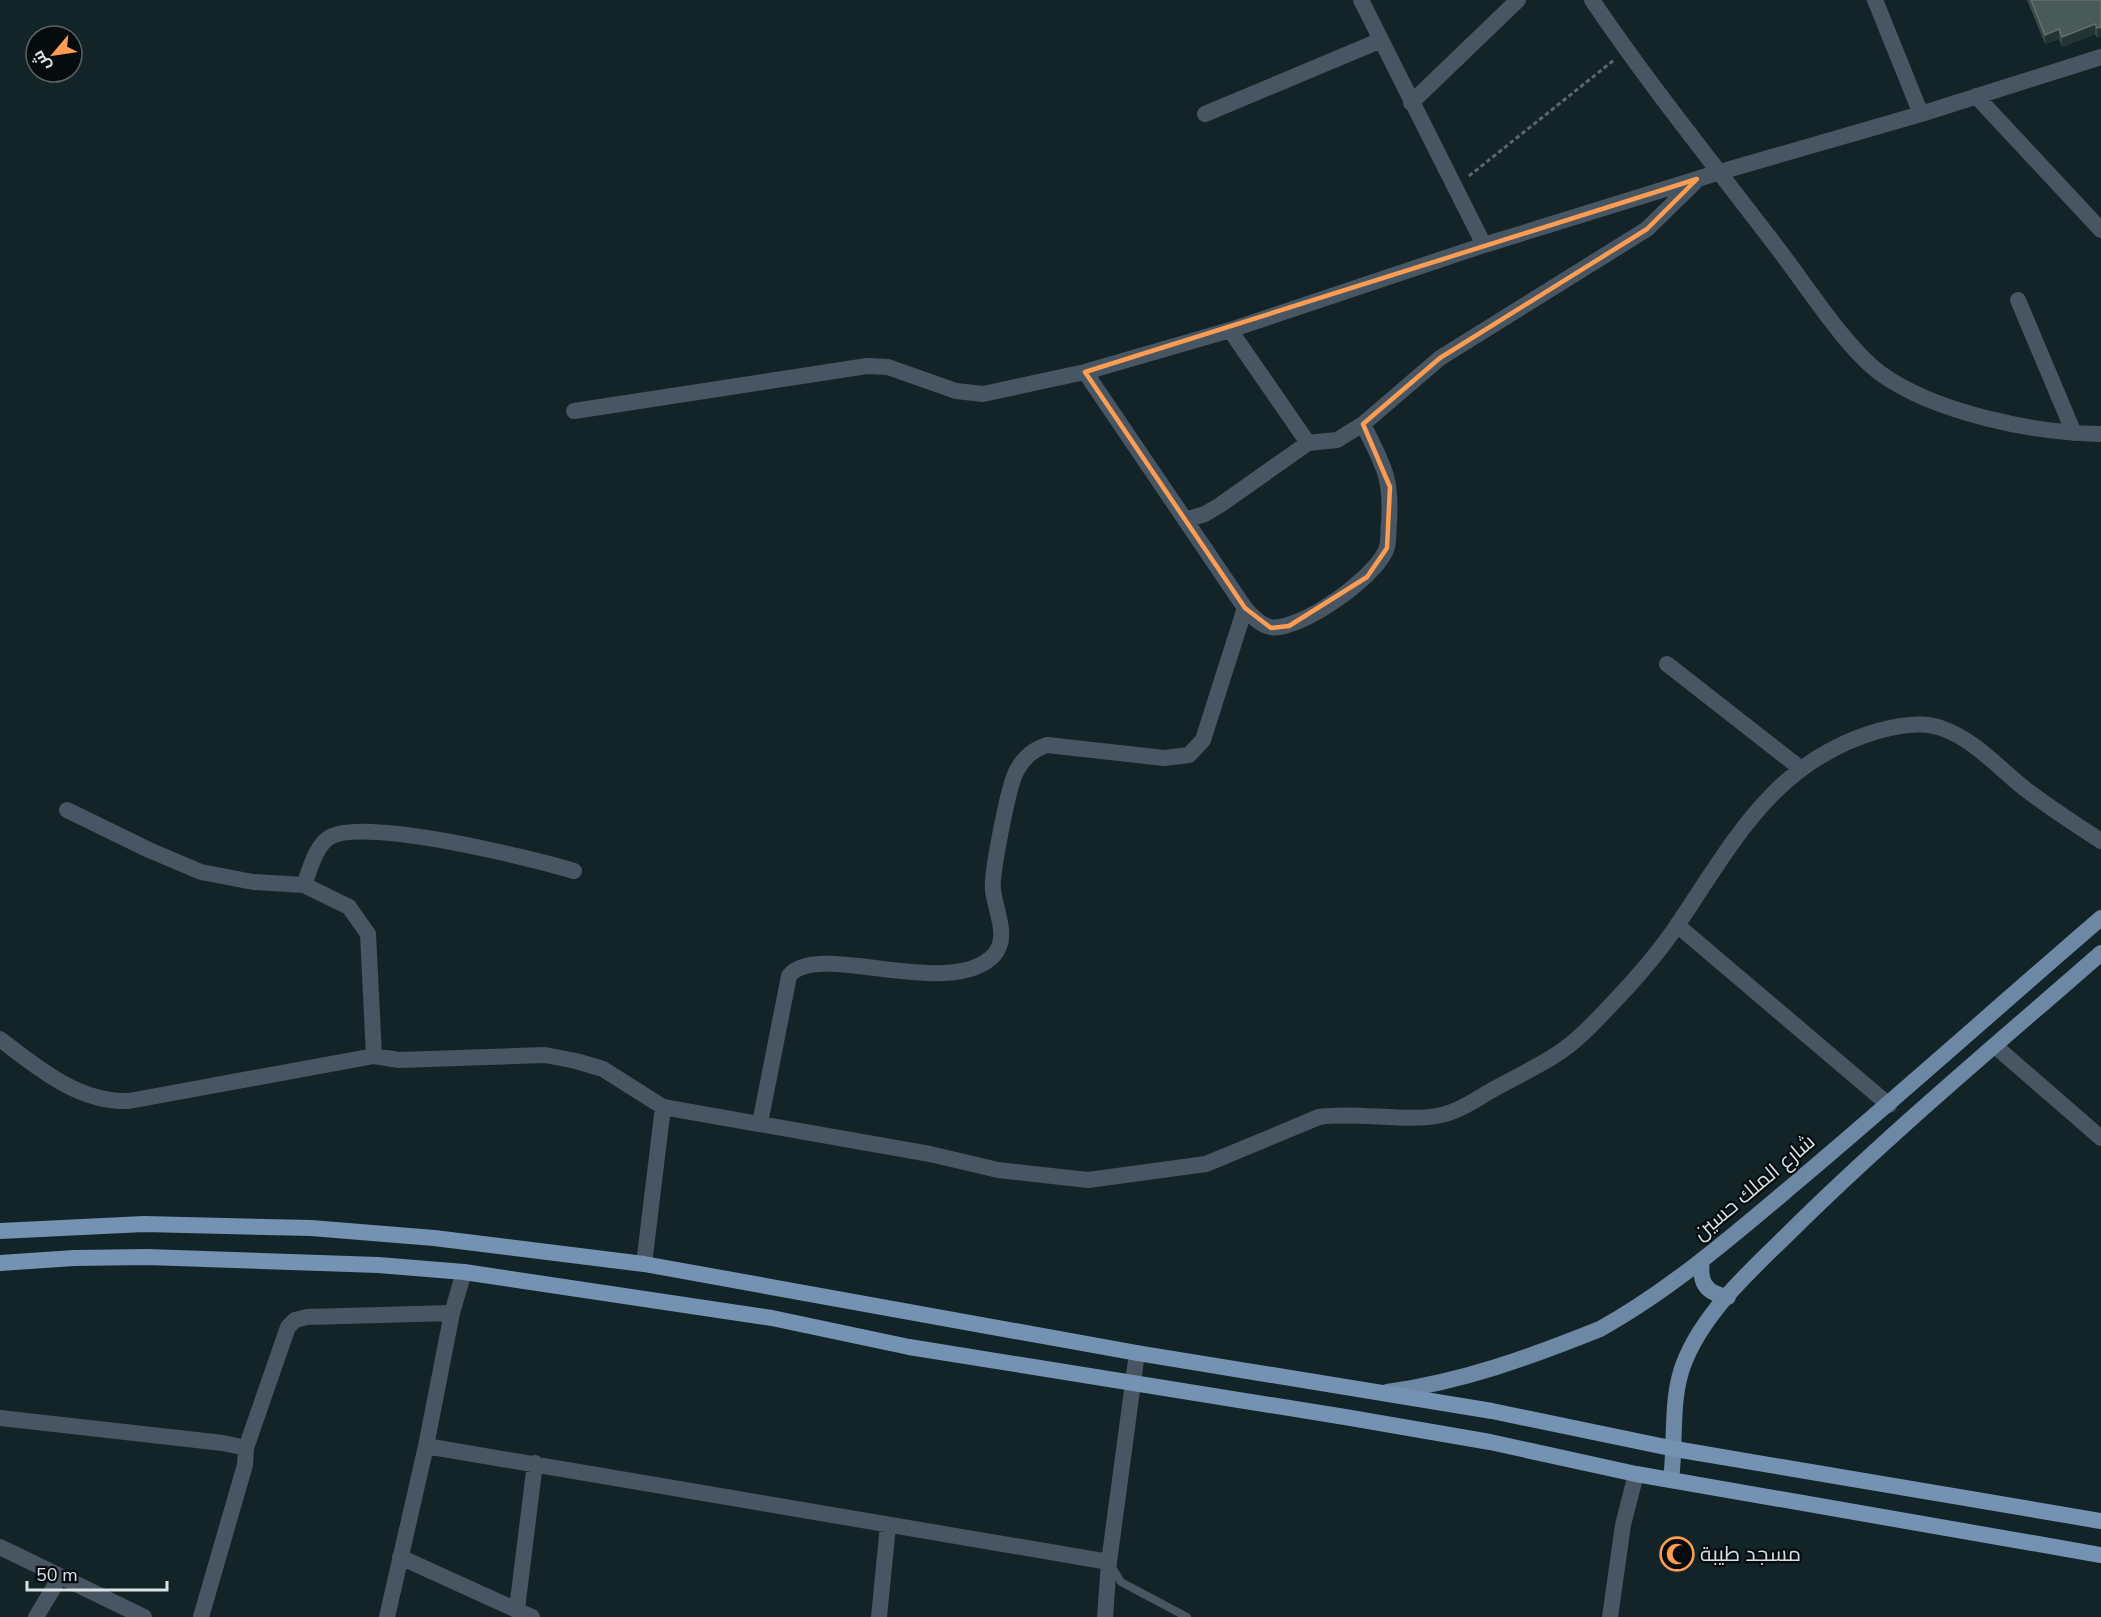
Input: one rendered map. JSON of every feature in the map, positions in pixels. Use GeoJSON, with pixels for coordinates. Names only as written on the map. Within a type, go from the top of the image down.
{"type":"FeatureCollection","features":[{"type":"Feature","properties":{"kind":"highway"},"geometry":{"type":"LineString","coordinates":[[0,1231],[144,1224],[311,1228],[446,1240],[644,1264],[1137,1353],[1492,1411],[1675,1449],[2101,1521]]}},
{"type":"Feature","properties":{"kind":"highway"},"geometry":{"type":"LineString","coordinates":[[0,1263],[74,1258],[157,1257],[378,1265],[464,1272],[772,1318],[909,1347],[1490,1442],[1636,1474],[2101,1556]]}},
{"type":"Feature","properties":{"kind":"main road","name":"شارع الملك حسين"},"geometry":{"type":"LineString","coordinates":[[1381,1393],[1421,1387],[1485,1372],[1600,1329],[1702,1260],[1889,1105],[2101,918]]}},
{"type":"Feature","properties":{"kind":"main road"},"geometry":{"type":"LineString","coordinates":[[1671,1480],[1675,1449],[1677,1393],[1684,1363],[1705,1324],[1728,1297],[1848,1176],[2101,953]]}},
{"type":"Feature","properties":{"kind":"main road"},"geometry":{"type":"LineString","coordinates":[[1971,1034],[1992,1049]]}},
{"type":"Feature","properties":{"kind":"main road"},"geometry":{"type":"LineString","coordinates":[[1702,1260],[1703,1284],[1713,1294],[1728,1297]]}},
{"type":"Feature","properties":{"kind":"street"},"geometry":{"type":"LineString","coordinates":[[1361,0],[1379,41],[1456,186],[1484,245]]}},
{"type":"Feature","properties":{"kind":"street"},"geometry":{"type":"LineString","coordinates":[[1411,103],[1518,0]]}},
{"type":"Feature","properties":{"kind":"street"},"geometry":{"type":"LineString","coordinates":[[1592,0],[1626,51],[1830,317],[1861,355],[1880,373],[1932,400],[1972,413],[2074,433],[2101,434]]}},
{"type":"Feature","properties":{"kind":"street"},"geometry":{"type":"LineString","coordinates":[[1875,0],[1921,114]]}},
{"type":"Feature","properties":{"kind":"street"},"geometry":{"type":"LineString","coordinates":[[1205,114],[1379,41]]}},
{"type":"Feature","properties":{"kind":"street"},"geometry":{"type":"LineString","coordinates":[[574,411],[867,366],[888,367],[956,391],[983,394],[1085,372],[1230,330],[1484,245],[1720,172],[1921,114],[2101,57]]}},
{"type":"Feature","properties":{"kind":"street"},"geometry":{"type":"LineString","coordinates":[[1976,96],[2101,230]]}},
{"type":"Feature","properties":{"kind":"street"},"geometry":{"type":"LineString","coordinates":[[1185,520],[1220,505],[1308,443],[1337,440],[1363,424],[1440,358],[1647,229],[1697,179]]}},
{"type":"Feature","properties":{"kind":"street"},"geometry":{"type":"LineString","coordinates":[[2018,300],[2074,433]]}},
{"type":"Feature","properties":{"kind":"street"},"geometry":{"type":"LineString","coordinates":[[1230,330],[1308,443]]}},
{"type":"Feature","properties":{"kind":"street"},"geometry":{"type":"LineString","coordinates":[[1085,372],[1245,608],[1271,628],[1289,626],[1355,586],[1378,563],[1387,548],[1390,488],[1385,470],[1363,424]]}},
{"type":"Feature","properties":{"kind":"street"},"geometry":{"type":"LineString","coordinates":[[760,1122],[789,976],[796,967],[808,963],[952,974],[992,957],[1000,947],[1001,937],[993,890],[994,867],[1016,771],[1030,752],[1047,745],[1164,758],[1189,756],[1203,740],[1245,608]]}},
{"type":"Feature","properties":{"kind":"street"},"geometry":{"type":"LineString","coordinates":[[1667,664],[1800,768]]}},
{"type":"Feature","properties":{"kind":"street"},"geometry":{"type":"LineString","coordinates":[[0,1040],[42,1071],[79,1091],[107,1102],[129,1101],[374,1056],[411,1060],[545,1055],[603,1069],[663,1107],[760,1122],[930,1154],[998,1170],[1088,1180],[1206,1164],[1319,1117],[1338,1114],[1441,1115],[1460,1108],[1554,1056],[1577,1039],[1638,977],[1677,925],[1731,842],[1800,768],[1834,748],[1870,733],[1916,725],[1940,727],[1959,737],[2027,790],[2101,841]]}},
{"type":"Feature","properties":{"kind":"street"},"geometry":{"type":"LineString","coordinates":[[67,810],[149,850],[201,872],[253,882],[304,885],[349,907],[368,934],[374,1056]]}},
{"type":"Feature","properties":{"kind":"street"},"geometry":{"type":"LineString","coordinates":[[304,885],[320,847],[328,839],[342,832],[358,831],[395,834],[529,857],[574,871]]}},
{"type":"Feature","properties":{"kind":"street"},"geometry":{"type":"LineString","coordinates":[[1677,925],[1889,1105]]}},
{"type":"Feature","properties":{"kind":"street"},"geometry":{"type":"LineString","coordinates":[[1992,1049],[2101,1138]]}},
{"type":"Feature","properties":{"kind":"street"},"geometry":{"type":"LineString","coordinates":[[644,1264],[663,1107]]}},
{"type":"Feature","properties":{"kind":"street"},"geometry":{"type":"LineString","coordinates":[[387,1617],[426,1446],[452,1313],[464,1272]]}},
{"type":"Feature","properties":{"kind":"street"},"geometry":{"type":"LineString","coordinates":[[201,1617],[244,1465],[246,1448],[288,1327],[296,1320],[307,1317],[452,1313]]}},
{"type":"Feature","properties":{"kind":"street"},"geometry":{"type":"LineString","coordinates":[[1105,1617],[1109,1562],[1137,1353]]}},
{"type":"Feature","properties":{"kind":"street"},"geometry":{"type":"LineString","coordinates":[[0,1418],[223,1443],[246,1448]]}},
{"type":"Feature","properties":{"kind":"street"},"geometry":{"type":"LineString","coordinates":[[426,1446],[1109,1562]]}},
{"type":"Feature","properties":{"kind":"street"},"geometry":{"type":"LineString","coordinates":[[517,1609],[535,1463]]}},
{"type":"Feature","properties":{"kind":"street"},"geometry":{"type":"LineString","coordinates":[[1610,1617],[1623,1525],[1636,1474]]}},
{"type":"Feature","properties":{"kind":"street"},"geometry":{"type":"LineString","coordinates":[[879,1617],[888,1526]]}},
{"type":"Feature","properties":{"kind":"street"},"geometry":{"type":"LineString","coordinates":[[0,1546],[144,1617]]}},
{"type":"Feature","properties":{"kind":"street"},"geometry":{"type":"LineString","coordinates":[[400,1557],[532,1617]]}},
{"type":"Feature","properties":{"kind":"street"},"geometry":{"type":"LineString","coordinates":[[36,1617],[60,1577]]}},
{"type":"Feature","properties":{"kind":"lane"},"geometry":{"type":"LineString","coordinates":[[1109,1562],[1121,1582],[1187,1617]]}},
{"type":"Feature","properties":{"kind":"path"},"geometry":{"type":"LineString","coordinates":[[1456,186],[1626,51]]}},
{"type":"Feature","properties":{"kind":"highlighted area"},"geometry":{"type":"Polygon","coordinates":[[[1697,179],[1647,229],[1440,358],[1363,424],[1390,487],[1387,548],[1367,577],[1289,626],[1271,628],[1245,608],[1085,372],[1697,179]]]}},
{"type":"Feature","properties":{"kind":"building"},"geometry":{"type":"Polygon","coordinates":[[[2031,0],[2101,0],[2101,27],[2097,28],[2095,24],[2062,37],[2059,29],[2045,35],[2031,0]]]}},
{"type":"Feature","properties":{"kind":"place","name":"مسجد طيبة"},"geometry":{"type":"Point","coordinates":[1677,1554]}}]}
